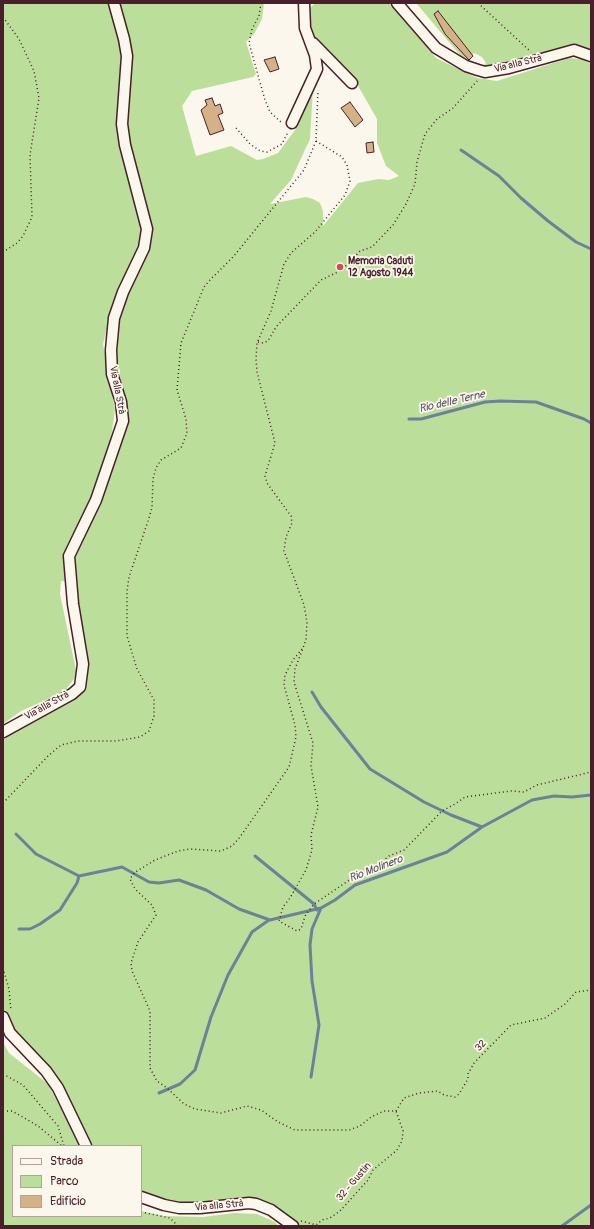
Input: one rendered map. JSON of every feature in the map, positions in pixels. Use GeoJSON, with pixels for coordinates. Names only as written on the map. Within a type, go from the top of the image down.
{"type":"FeatureCollection","features":[{"type":"Feature","properties":{"kind":"street","name":"Via alla Strà"},"geometry":{"type":"LineString","coordinates":[[3,732],[72,694],[80,687],[83,664],[72,604],[69,556],[96,500],[123,421],[121,402],[112,374],[111,350],[114,318],[123,292],[144,248],[147,229],[125,145],[122,124],[127,56],[114,3]]}},
{"type":"Feature","properties":{"kind":"street"},"geometry":{"type":"LineString","coordinates":[[291,125],[318,69],[305,28],[304,3]]}},
{"type":"Feature","properties":{"kind":"street","name":"Via alla Strà"},"geometry":{"type":"LineString","coordinates":[[397,3],[436,48],[466,66],[485,72],[509,68],[574,50],[591,56]]}},
{"type":"Feature","properties":{"kind":"street"},"geometry":{"type":"LineString","coordinates":[[310,40],[352,83]]}},
{"type":"Feature","properties":{"kind":"street"},"geometry":{"type":"LineString","coordinates":[[7,1015],[10,1033],[46,1071],[58,1088],[86,1145]]}},
{"type":"Feature","properties":{"kind":"street","name":"Via alla Strà"},"geometry":{"type":"LineString","coordinates":[[142,1197],[164,1205],[179,1208],[200,1208],[249,1203],[256,1204],[296,1223]]}},
{"type":"Feature","properties":{"kind":"path"},"geometry":{"type":"LineString","coordinates":[[236,128],[250,144],[260,151],[267,152],[282,144],[288,136],[291,125],[279,121],[270,112],[265,100],[249,43],[252,29],[259,16],[261,3]]}},
{"type":"Feature","properties":{"kind":"path"},"geometry":{"type":"LineString","coordinates":[[478,3],[538,59]]}},
{"type":"Feature","properties":{"kind":"path"},"geometry":{"type":"LineString","coordinates":[[3,17],[19,39],[34,71],[39,98],[30,155],[32,217],[23,236],[17,243],[3,252]]}},
{"type":"Feature","properties":{"kind":"path"},"geometry":{"type":"LineString","coordinates":[[258,342],[264,343],[268,341],[272,333],[289,313],[321,280],[342,270],[360,251],[372,247],[393,225],[406,204],[415,184],[417,162],[425,134],[438,118],[453,108],[485,72]]}},
{"type":"Feature","properties":{"kind":"path"},"geometry":{"type":"LineString","coordinates":[[3,803],[48,756],[61,746],[78,741],[116,741],[140,737],[149,731],[154,716],[154,700],[137,669],[127,636],[126,591],[129,577],[152,508],[153,479],[156,468],[161,460],[181,448],[187,433],[186,419],[177,390],[181,343],[204,287],[233,257],[304,170],[316,141],[318,87]]}},
{"type":"Feature","properties":{"kind":"path"},"geometry":{"type":"LineString","coordinates":[[316,141],[342,157],[347,165],[350,180],[345,195],[315,232],[291,254],[284,264],[273,304],[258,342],[256,359],[257,372],[275,443],[266,476],[268,483],[291,516],[292,523],[286,537],[284,551],[304,605],[307,622],[306,640],[295,669],[294,682],[313,743],[311,766],[318,807],[311,835],[312,850],[306,870],[283,907],[279,921],[297,931],[301,929],[305,916],[314,904],[361,872],[378,865],[389,856],[404,850],[442,810],[456,804],[465,797],[502,794],[511,791],[524,792],[537,785],[591,772]]}},
{"type":"Feature","properties":{"kind":"path"},"geometry":{"type":"LineString","coordinates":[[303,648],[293,660],[285,675],[284,685],[295,725],[296,737],[289,767],[240,837],[232,846],[221,851],[190,849],[178,851],[150,863],[134,873],[130,879],[135,889],[152,905],[156,915],[138,942],[131,963],[132,971],[150,1011],[150,1068],[157,1081],[184,1104],[195,1109],[207,1109],[214,1113],[221,1113],[247,1106],[261,1110],[278,1122],[295,1130],[349,1130],[360,1126],[371,1117],[384,1111],[396,1111]]}},
{"type":"Feature","properties":{"kind":"path"},"geometry":{"type":"LineString","coordinates":[[3,968],[10,989],[7,1015]]}},
{"type":"Feature","properties":{"kind":"path","name":"32"},"geometry":{"type":"LineString","coordinates":[[396,1111],[404,1098],[418,1093],[438,1091],[444,1095],[456,1097],[460,1094],[468,1079],[468,1074],[474,1063],[512,1025],[546,1018],[565,1004],[576,992],[591,990]]}},
{"type":"Feature","properties":{"kind":"path"},"geometry":{"type":"LineString","coordinates":[[3,1074],[23,1085],[58,1126],[63,1145]]}},
{"type":"Feature","properties":{"kind":"path"},"geometry":{"type":"LineString","coordinates":[[3,1111],[12,1111],[26,1119],[38,1126],[62,1145]]}},
{"type":"Feature","properties":{"kind":"path","name":"32 - Gustin"},"geometry":{"type":"LineString","coordinates":[[296,1223],[316,1225],[322,1220],[330,1218],[340,1211],[368,1180],[373,1170],[398,1150],[402,1141],[403,1131],[396,1111]]}},
{"type":"Feature","properties":{"kind":"path"},"geometry":{"type":"LineString","coordinates":[[142,1212],[170,1218],[178,1226]]}},
{"type":"Feature","properties":{"kind":"green space"},"geometry":{"type":"Polygon","coordinates":[[[3,3],[109,3],[121,40],[122,67],[118,124],[121,152],[142,227],[140,247],[115,298],[103,344],[115,410],[110,445],[93,496],[67,545],[66,549],[74,551],[126,421],[115,374],[117,318],[147,249],[125,124],[130,59],[117,3],[264,3],[262,19],[254,34],[246,42],[256,74],[253,77],[192,91],[182,106],[196,156],[231,146],[257,160],[278,153],[298,126],[313,87],[310,139],[291,180],[270,204],[306,197],[313,199],[320,203],[323,211],[323,226],[358,183],[378,179],[389,180],[399,176],[386,166],[377,143],[377,119],[357,84],[317,43],[309,20],[309,9],[315,3],[389,3],[436,58],[477,78],[497,81],[569,58],[581,59],[591,64],[591,1226],[297,1226],[272,1207],[179,1205],[142,1193],[142,1145],[90,1145],[83,1131],[20,1041],[6,1016],[3,1007],[3,736],[43,710],[78,695],[82,688],[73,582],[61,581],[60,594],[77,675],[64,692],[21,711],[3,724],[3,3]]]}},
{"type":"Feature","properties":{"kind":"green space"},"geometry":{"type":"Polygon","coordinates":[[[416,3],[591,3],[591,51],[573,46],[542,53],[515,63],[481,68],[486,63],[482,57],[474,53],[468,59],[460,55],[416,3]]]}},
{"type":"Feature","properties":{"kind":"green space"},"geometry":{"type":"Polygon","coordinates":[[[3,1042],[9,1053],[48,1084],[80,1145],[12,1145],[12,1217],[142,1217],[142,1211],[164,1216],[203,1217],[234,1213],[257,1214],[275,1222],[279,1226],[3,1226],[3,1042]]]}},
{"type":"Feature","properties":{"kind":"building"},"geometry":{"type":"Polygon","coordinates":[[[438,11],[473,56],[469,60],[445,34],[434,14],[438,11]]]}},
{"type":"Feature","properties":{"kind":"building"},"geometry":{"type":"Polygon","coordinates":[[[275,57],[279,69],[270,72],[264,60],[275,57]]]}},
{"type":"Feature","properties":{"kind":"building"},"geometry":{"type":"Polygon","coordinates":[[[212,98],[215,106],[220,104],[223,113],[218,115],[224,130],[210,135],[201,110],[207,105],[205,100],[212,98]]]}},
{"type":"Feature","properties":{"kind":"building"},"geometry":{"type":"Polygon","coordinates":[[[350,102],[363,120],[355,127],[341,108],[350,102]]]}},
{"type":"Feature","properties":{"kind":"building"},"geometry":{"type":"Polygon","coordinates":[[[373,142],[374,152],[367,153],[366,143],[373,142]]]}},
{"type":"Feature","properties":{"kind":"waterway"},"geometry":{"type":"LineString","coordinates":[[461,150],[499,176],[521,198],[548,221],[576,242],[591,249]]}},
{"type":"Feature","properties":{"kind":"waterway","name":"Rio delle Terne"},"geometry":{"type":"LineString","coordinates":[[409,419],[421,419],[485,402],[500,401],[536,402],[584,419],[591,423]]}},
{"type":"Feature","properties":{"kind":"waterway"},"geometry":{"type":"LineString","coordinates":[[312,692],[321,707],[370,769],[424,802],[451,815],[482,827]]}},
{"type":"Feature","properties":{"kind":"waterway","name":"Rio Molinero"},"geometry":{"type":"LineString","coordinates":[[16,834],[36,854],[79,876],[122,867],[149,882],[159,883],[179,880],[206,890],[239,909],[270,920],[321,908],[335,900],[355,885],[447,852],[482,827],[532,800],[554,796],[572,797],[591,795]]}},
{"type":"Feature","properties":{"kind":"waterway"},"geometry":{"type":"LineString","coordinates":[[255,856],[314,904],[317,910]]}},
{"type":"Feature","properties":{"kind":"waterway"},"geometry":{"type":"LineString","coordinates":[[19,929],[30,929],[60,910],[77,883],[79,876]]}},
{"type":"Feature","properties":{"kind":"waterway"},"geometry":{"type":"LineString","coordinates":[[311,1077],[319,1025],[312,981],[310,945],[312,929],[321,908]]}},
{"type":"Feature","properties":{"kind":"waterway"},"geometry":{"type":"LineString","coordinates":[[159,1093],[180,1084],[195,1070],[211,1017],[228,975],[252,932],[269,920]]}},
{"type":"Feature","properties":{"kind":"waterway"},"geometry":{"type":"LineString","coordinates":[[562,1226],[591,1205]]}},
{"type":"Feature","properties":{"kind":"place","name":"Memoria Caduti 12 Agosto 1944"},"geometry":{"type":"Point","coordinates":[340,267]}}]}
